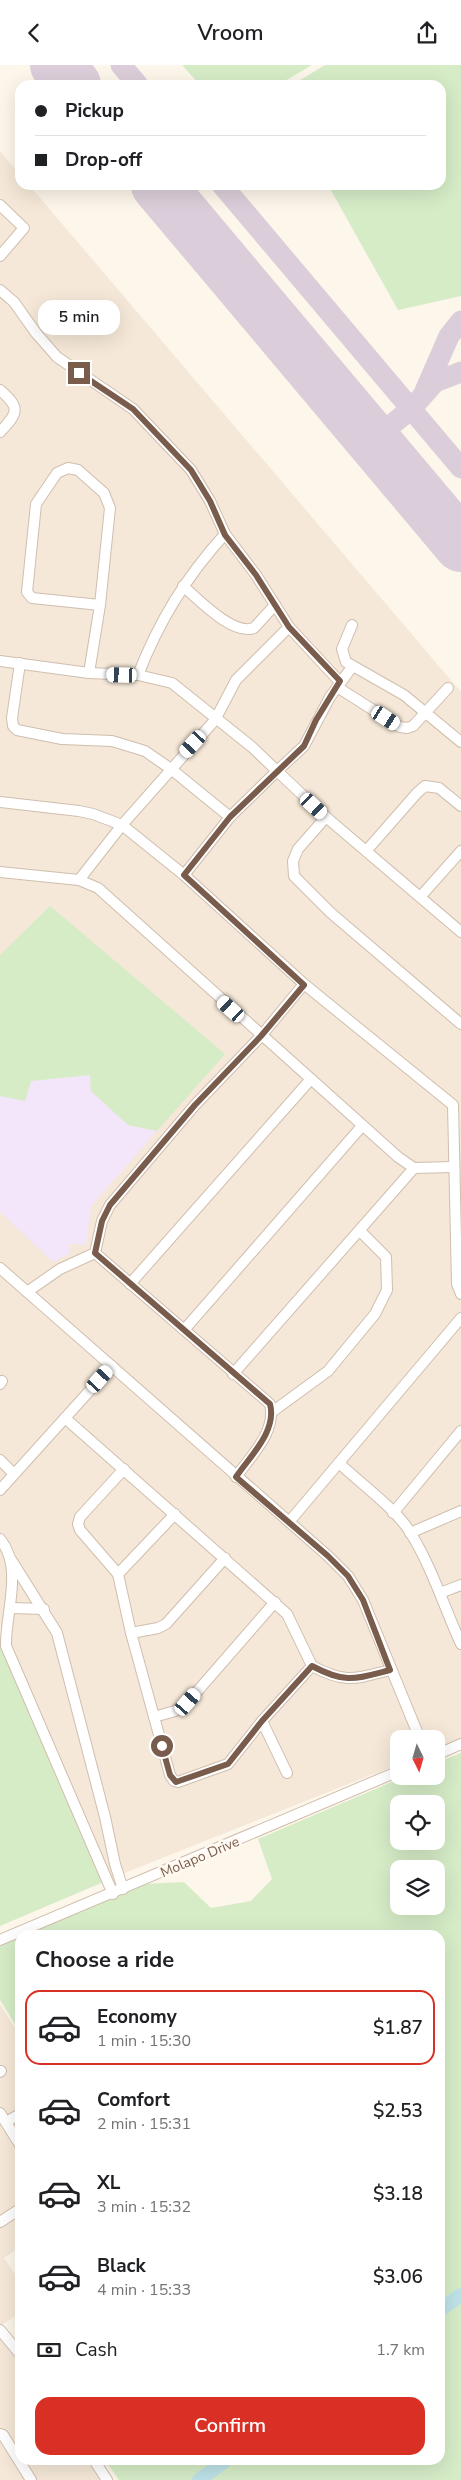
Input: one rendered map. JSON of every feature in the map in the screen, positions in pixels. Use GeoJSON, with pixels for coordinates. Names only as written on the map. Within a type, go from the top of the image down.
{"type":"FeatureCollection","features":[{"type":"Feature","properties":{"kind":"street"},"geometry":{"type":"LineString","coordinates":[[0,205],[24,228],[0,256]]}},
{"type":"Feature","properties":{"kind":"street"},"geometry":{"type":"LineString","coordinates":[[0,290],[14,302],[36,333],[66,365],[133,409],[161,436],[200,481],[225,535],[256,575],[289,627],[339,684],[404,728],[413,726],[448,688]]}},
{"type":"Feature","properties":{"kind":"street"},"geometry":{"type":"LineString","coordinates":[[0,390],[13,401],[16,409],[12,420],[0,432]]}},
{"type":"Feature","properties":{"kind":"street"},"geometry":{"type":"LineString","coordinates":[[89,673],[100,605],[110,517],[109,503],[104,493],[78,470],[68,468],[57,473],[36,504],[27,591],[32,597],[100,605]]}},
{"type":"Feature","properties":{"kind":"street"},"geometry":{"type":"LineString","coordinates":[[138,675],[152,638],[183,586],[197,565],[225,535]]}},
{"type":"Feature","properties":{"kind":"street"},"geometry":{"type":"LineString","coordinates":[[183,586],[232,625],[247,631],[257,626],[275,605]]}},
{"type":"Feature","properties":{"kind":"street"},"geometry":{"type":"LineString","coordinates":[[352,625],[342,649],[346,662],[404,695],[426,711],[461,742]]}},
{"type":"Feature","properties":{"kind":"street"},"geometry":{"type":"LineString","coordinates":[[80,880],[122,825],[215,720],[236,680],[289,627]]}},
{"type":"Feature","properties":{"kind":"street"},"geometry":{"type":"LineString","coordinates":[[0,661],[89,673],[138,675],[172,683],[215,720],[252,747],[326,817],[461,932]]}},
{"type":"Feature","properties":{"kind":"street"},"geometry":{"type":"LineString","coordinates":[[20,663],[12,718],[13,726],[17,730],[62,739],[104,740],[122,743],[145,751],[171,769],[230,817]]}},
{"type":"Feature","properties":{"kind":"street"},"geometry":{"type":"LineString","coordinates":[[184,875],[230,817],[304,746],[316,720],[352,667]]}},
{"type":"Feature","properties":{"kind":"street"},"geometry":{"type":"LineString","coordinates":[[367,850],[417,793],[425,787],[439,788],[461,805]]}},
{"type":"Feature","properties":{"kind":"street"},"geometry":{"type":"LineString","coordinates":[[0,802],[86,813],[122,825],[184,875],[304,985],[457,1104],[453,1167],[458,1284],[461,1294]]}},
{"type":"Feature","properties":{"kind":"street"},"geometry":{"type":"LineString","coordinates":[[326,817],[298,849],[293,861],[294,876],[331,913],[461,1024]]}},
{"type":"Feature","properties":{"kind":"street"},"geometry":{"type":"LineString","coordinates":[[421,896],[461,851]]}},
{"type":"Feature","properties":{"kind":"street"},"geometry":{"type":"LineString","coordinates":[[0,871],[80,880],[98,888],[362,1126],[414,1168],[453,1167]]}},
{"type":"Feature","properties":{"kind":"street"},"geometry":{"type":"LineString","coordinates":[[95,1253],[102,1221],[110,1205],[195,1105],[261,1036],[304,985]]}},
{"type":"Feature","properties":{"kind":"street"},"geometry":{"type":"LineString","coordinates":[[130,1284],[311,1079]]}},
{"type":"Feature","properties":{"kind":"street"},"geometry":{"type":"LineString","coordinates":[[184,1330],[362,1126]]}},
{"type":"Feature","properties":{"kind":"street"},"geometry":{"type":"LineString","coordinates":[[234,1374],[414,1168]]}},
{"type":"Feature","properties":{"kind":"street"},"geometry":{"type":"LineString","coordinates":[[272,1412],[328,1371],[382,1303],[387,1290],[386,1257],[360,1231]]}},
{"type":"Feature","properties":{"kind":"street"},"geometry":{"type":"LineString","coordinates":[[95,1253],[234,1374],[266,1399],[272,1412],[269,1430],[236,1477]]}},
{"type":"Feature","properties":{"kind":"street"},"geometry":{"type":"LineString","coordinates":[[27,1292],[60,1269],[95,1253]]}},
{"type":"Feature","properties":{"kind":"street"},"geometry":{"type":"LineString","coordinates":[[0,1268],[348,1576],[363,1600],[416,1730]]}},
{"type":"Feature","properties":{"kind":"street"},"geometry":{"type":"LineString","coordinates":[[289,1522],[461,1318]]}},
{"type":"Feature","properties":{"kind":"street"},"geometry":{"type":"LineString","coordinates":[[0,1489],[112,1366]]}},
{"type":"Feature","properties":{"kind":"street"},"geometry":{"type":"LineString","coordinates":[[65,1418],[275,1602],[294,1623],[312,1666],[338,1678],[354,1679],[390,1670]]}},
{"type":"Feature","properties":{"kind":"street"},"geometry":{"type":"LineString","coordinates":[[393,1513],[461,1431]]}},
{"type":"Feature","properties":{"kind":"street"},"geometry":{"type":"LineString","coordinates":[[0,1460],[14,1474]]}},
{"type":"Feature","properties":{"kind":"street"},"geometry":{"type":"LineString","coordinates":[[339,1463],[393,1513],[410,1533],[440,1593],[461,1643]]}},
{"type":"Feature","properties":{"kind":"street"},"geometry":{"type":"LineString","coordinates":[[124,1469],[80,1517],[78,1524],[80,1530],[118,1574],[131,1633],[170,1775],[174,1781],[178,1782],[228,1764],[262,1721],[312,1666]]}},
{"type":"Feature","properties":{"kind":"street"},"geometry":{"type":"LineString","coordinates":[[410,1533],[461,1511]]}},
{"type":"Feature","properties":{"kind":"street"},"geometry":{"type":"LineString","coordinates":[[118,1574],[175,1514]]}},
{"type":"Feature","properties":{"kind":"street"},"geometry":{"type":"LineString","coordinates":[[0,1539],[57,1633],[105,1817],[115,1864],[123,1889]]}},
{"type":"Feature","properties":{"kind":"street"},"geometry":{"type":"LineString","coordinates":[[8,1555],[12,1577],[11,1608],[6,1628],[6,1646],[113,1894]]}},
{"type":"Feature","properties":{"kind":"street"},"geometry":{"type":"LineString","coordinates":[[131,1633],[158,1628],[166,1623],[225,1558]]}},
{"type":"Feature","properties":{"kind":"street"},"geometry":{"type":"LineString","coordinates":[[440,1593],[461,1585]]}},
{"type":"Feature","properties":{"kind":"street"},"geometry":{"type":"LineString","coordinates":[[154,1717],[175,1711],[188,1702],[275,1602]]}},
{"type":"Feature","properties":{"kind":"street"},"geometry":{"type":"LineString","coordinates":[[11,1608],[44,1609]]}},
{"type":"Feature","properties":{"kind":"street"},"geometry":{"type":"LineString","coordinates":[[0,1617],[6,1628]]}},
{"type":"Feature","properties":{"kind":"street"},"geometry":{"type":"LineString","coordinates":[[262,1721],[286,1773]]}},
{"type":"Feature","properties":{"kind":"street"},"geometry":{"type":"LineString","coordinates":[[445,1751],[461,1744]]}},
{"type":"Feature","properties":{"kind":"street","name":"Molapo Drive"},"geometry":{"type":"LineString","coordinates":[[25,1930],[390,1775]]}},
{"type":"Feature","properties":{"kind":"street","name":"Molapo Drive"},"geometry":{"type":"LineString","coordinates":[[0,1940],[15,1934]]}},
{"type":"Feature","properties":{"kind":"street"},"geometry":{"type":"LineString","coordinates":[[0,2113],[15,2137]]}},
{"type":"Feature","properties":{"kind":"street"},"geometry":{"type":"LineString","coordinates":[[6,2122],[15,2117]]}},
{"type":"Feature","properties":{"kind":"street"},"geometry":{"type":"LineString","coordinates":[[0,2222],[15,2212]]}},
{"type":"Feature","properties":{"kind":"street"},"geometry":{"type":"LineString","coordinates":[[2,2335],[15,2349]]}},
{"type":"Feature","properties":{"kind":"street"},"geometry":{"type":"LineString","coordinates":[[0,2435],[3,2435],[15,2454]]}},
{"type":"Feature","properties":{"kind":"street"},"geometry":{"type":"LineString","coordinates":[[22,2465],[31,2480]]}},
{"type":"Feature","properties":{"kind":"street"},"geometry":{"type":"LineString","coordinates":[[97,2465],[107,2480]]}},
{"type":"Feature","properties":{"kind":"shaded area"},"geometry":{"type":"Polygon","coordinates":[[[0,151],[15,169],[15,190],[33,190],[461,692],[461,1740],[445,1746],[445,1730],[390,1730],[390,1768],[107,1880],[5,1654],[0,1623],[0,151]]]}},
{"type":"Feature","properties":{"kind":"shaded area"},"geometry":{"type":"Polygon","coordinates":[[[90,1075],[91,1091],[128,1125],[157,1131],[91,1206],[86,1245],[70,1244],[69,1254],[53,1262],[0,1212],[0,1096],[25,1101],[30,1081],[90,1075]]]}},
{"type":"Feature","properties":{"kind":"shaded area"},"geometry":{"type":"Polygon","coordinates":[[[0,2004],[15,2028],[15,2250],[4,2258],[15,2274],[15,2316],[0,2326],[0,2004]]]}},
{"type":"Feature","properties":{"kind":"shaded area"},"geometry":{"type":"Polygon","coordinates":[[[0,2333],[15,2356],[15,2465],[90,2465],[100,2480],[0,2480],[0,2333]]]}},
{"type":"Feature","properties":{"kind":"green space"},"geometry":{"type":"Polygon","coordinates":[[[182,65],[312,65],[286,80],[196,80],[182,65]]]}},
{"type":"Feature","properties":{"kind":"green space"},"geometry":{"type":"Polygon","coordinates":[[[325,65],[461,65],[461,296],[398,310],[331,190],[446,190],[446,80],[300,80],[325,65]]]}},
{"type":"Feature","properties":{"kind":"green space"},"geometry":{"type":"Polygon","coordinates":[[[50,906],[225,1054],[157,1131],[128,1125],[91,1091],[90,1075],[31,1081],[25,1101],[0,1096],[0,955],[50,906]]]}},
{"type":"Feature","properties":{"kind":"green space"},"geometry":{"type":"Polygon","coordinates":[[[0,1636],[3,1653],[106,1881],[0,1926],[0,1636]]]}},
{"type":"Feature","properties":{"kind":"green space"},"geometry":{"type":"Polygon","coordinates":[[[461,1753],[461,2480],[119,2480],[108,2465],[445,2465],[445,1930],[38,1930],[145,1884],[184,1882],[211,1908],[251,1901],[272,1879],[258,1839],[390,1783],[390,1785],[445,1785],[445,1759],[461,1753]]]}},
{"type":"Feature","properties":{"kind":"green space"},"geometry":{"type":"Polygon","coordinates":[[[15,1939],[15,2024],[0,2000],[0,1946],[15,1939]]]}},
{"type":"Feature","properties":{"kind":"waterway"},"geometry":{"type":"LineString","coordinates":[[445,2306],[461,2295]]}},
{"type":"Feature","properties":{"kind":"waterway"},"geometry":{"type":"LineString","coordinates":[[199,2480],[219,2465]]}},
{"type":"Feature","properties":{"kind":"taxiway"},"geometry":{"type":"LineString","coordinates":[[121,65],[134,80]]}},
{"type":"Feature","properties":{"kind":"taxiway"},"geometry":{"type":"LineString","coordinates":[[226,190],[461,468]]}},
{"type":"Feature","properties":{"kind":"taxiway"},"geometry":{"type":"LineString","coordinates":[[425,391],[449,336],[461,321]]}},
{"type":"Feature","properties":{"kind":"taxiway"},"geometry":{"type":"LineString","coordinates":[[374,439],[411,409],[435,382],[461,372]]}},
{"type":"Feature","properties":{"kind":"runway"},"geometry":{"type":"LineString","coordinates":[[57,65],[70,80]]}},
{"type":"Feature","properties":{"kind":"runway"},"geometry":{"type":"LineString","coordinates":[[162,190],[461,545]]}},
{"type":"Feature","properties":{"kind":"route"},"geometry":{"type":"LineString","coordinates":[[79,373],[133,409],[161,436],[191,470],[200,481],[225,535],[256,575],[289,627],[340,681],[316,720],[304,746],[230,817],[184,875],[304,985],[261,1036],[195,1105],[110,1205],[102,1221],[95,1253],[270,1404],[272,1412],[269,1430],[236,1477],[328,1556],[348,1576],[363,1600],[390,1670],[354,1679],[338,1678],[312,1666],[262,1721],[235,1758],[217,1770],[176,1782],[170,1775],[162,1746]]}}]}
